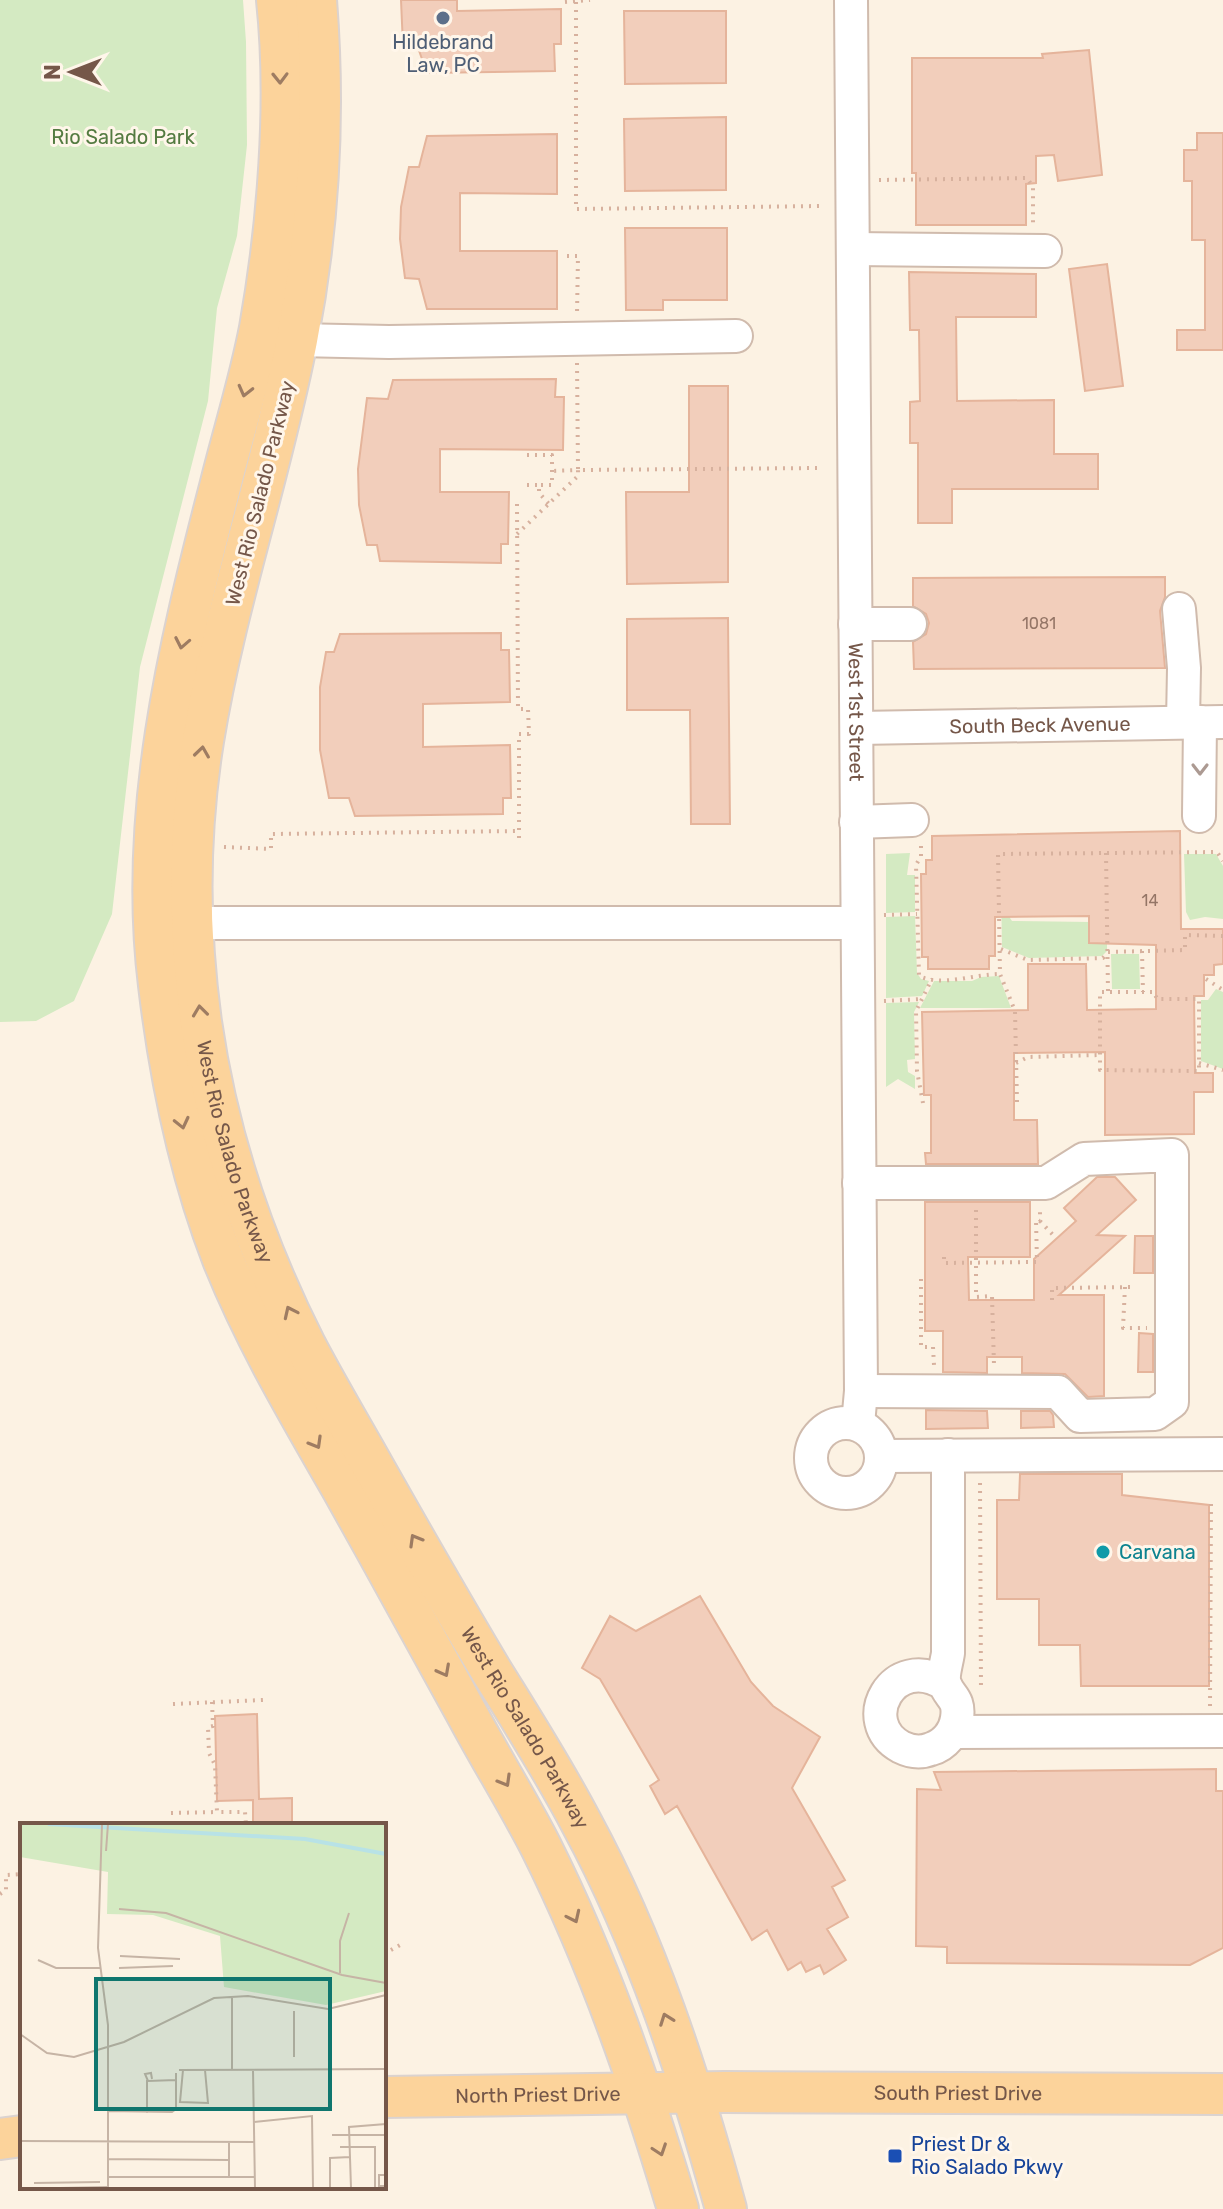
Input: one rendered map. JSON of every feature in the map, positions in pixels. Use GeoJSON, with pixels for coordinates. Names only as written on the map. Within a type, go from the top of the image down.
{"type":"FeatureCollection","features":[{"type":"Feature","properties":{"kind":"main road","name":"West Rio Salado Parkway"},"geometry":{"type":"LineString","coordinates":[[172,923],[153,839],[160,773],[191,602],[259,331],[269,267],[278,172],[280,91],[277,0]]}},
{"type":"Feature","properties":{"kind":"main road","name":"West Rio Salado Parkway"},"geometry":{"type":"LineString","coordinates":[[316,0],[321,73],[319,173],[297,340],[219,664],[204,737],[193,828],[172,923],[162,1014],[177,1100],[193,1169],[222,1255],[272,1363],[436,1617],[582,1823],[645,1965],[691,2093],[726,2209]]}},
{"type":"Feature","properties":{"kind":"main road"},"geometry":{"type":"LineString","coordinates":[[259,331],[297,340]]}},
{"type":"Feature","properties":{"kind":"main road","name":"West Rio Salado Parkway"},"geometry":{"type":"LineString","coordinates":[[436,1617],[512,1793],[558,1883],[605,1988],[678,2209]]}},
{"type":"Feature","properties":{"kind":"main road","name":"North Priest Drive"},"geometry":{"type":"LineString","coordinates":[[386,2097],[691,2093]]}},
{"type":"Feature","properties":{"kind":"main road","name":"South Priest Drive"},"geometry":{"type":"LineString","coordinates":[[691,2093],[1223,2094]]}},
{"type":"Feature","properties":{"kind":"main road"},"geometry":{"type":"LineString","coordinates":[[0,2139],[20,2136]]}},
{"type":"Feature","properties":{"kind":"street","name":"West 1st Street"},"geometry":{"type":"LineString","coordinates":[[851,0],[858,728],[856,822],[869,919],[859,1183],[861,1391],[858,1424]]}},
{"type":"Feature","properties":{"kind":"street"},"geometry":{"type":"LineString","coordinates":[[853,249],[1039,241]]}},
{"type":"Feature","properties":{"kind":"street"},"geometry":{"type":"LineString","coordinates":[[297,340],[389,342],[736,336]]}},
{"type":"Feature","properties":{"kind":"street"},"geometry":{"type":"LineString","coordinates":[[1179,609],[1184,668],[1202,722],[1199,816]]}},
{"type":"Feature","properties":{"kind":"street"},"geometry":{"type":"LineString","coordinates":[[855,624],[910,624]]}},
{"type":"Feature","properties":{"kind":"street","name":"South Beck Avenue"},"geometry":{"type":"LineString","coordinates":[[858,728],[1202,722]]}},
{"type":"Feature","properties":{"kind":"street"},"geometry":{"type":"LineString","coordinates":[[856,822],[916,828]]}},
{"type":"Feature","properties":{"kind":"street"},"geometry":{"type":"LineString","coordinates":[[172,923],[869,919]]}},
{"type":"Feature","properties":{"kind":"street"},"geometry":{"type":"LineString","coordinates":[[859,1183],[1046,1183],[1084,1159],[1172,1155],[1172,1402],[1155,1414],[1080,1416],[1058,1392],[861,1391]]}},
{"type":"Feature","properties":{"kind":"street"},"geometry":{"type":"LineString","coordinates":[[834,1424],[858,1424],[876,1439],[881,1456],[878,1473],[871,1483],[862,1490],[850,1493],[838,1493],[819,1481],[811,1460],[817,1438],[834,1424]]}},
{"type":"Feature","properties":{"kind":"street"},"geometry":{"type":"LineString","coordinates":[[881,1456],[1223,1454]]}},
{"type":"Feature","properties":{"kind":"street"},"geometry":{"type":"LineString","coordinates":[[945,1684],[922,1674],[909,1675],[888,1689],[882,1701],[882,1726],[889,1737],[910,1751],[922,1752],[935,1748],[953,1732],[957,1719],[957,1706],[945,1684],[948,1653],[948,1455]]}},
{"type":"Feature","properties":{"kind":"street"},"geometry":{"type":"LineString","coordinates":[[953,1732],[1217,1720]]}},
{"type":"Feature","properties":{"kind":"path"},"geometry":{"type":"LineString","coordinates":[[565,2],[590,0]]}},
{"type":"Feature","properties":{"kind":"path"},"geometry":{"type":"LineString","coordinates":[[576,2],[576,209],[821,206]]}},
{"type":"Feature","properties":{"kind":"path"},"geometry":{"type":"LineString","coordinates":[[879,180],[1027,178],[1033,187],[1039,241]]}},
{"type":"Feature","properties":{"kind":"path"},"geometry":{"type":"LineString","coordinates":[[517,534],[578,476],[578,256],[567,256]]}},
{"type":"Feature","properties":{"kind":"path"},"geometry":{"type":"LineString","coordinates":[[527,455],[552,455],[552,485],[527,485]]}},
{"type":"Feature","properties":{"kind":"path"},"geometry":{"type":"LineString","coordinates":[[552,471],[820,468]]}},
{"type":"Feature","properties":{"kind":"path"},"geometry":{"type":"LineString","coordinates":[[539,485],[539,493],[549,504]]}},
{"type":"Feature","properties":{"kind":"path"},"geometry":{"type":"LineString","coordinates":[[517,504],[518,709],[528,709],[529,720],[529,734],[519,734],[519,844]]}},
{"type":"Feature","properties":{"kind":"path"},"geometry":{"type":"LineString","coordinates":[[916,828],[921,856],[916,865],[919,976],[971,979],[979,974],[1000,974]]}},
{"type":"Feature","properties":{"kind":"path"},"geometry":{"type":"LineString","coordinates":[[217,847],[271,849],[271,834],[519,831]]}},
{"type":"Feature","properties":{"kind":"path"},"geometry":{"type":"LineString","coordinates":[[1017,1102],[1015,1011],[1000,974],[998,854],[1217,852],[1223,861]]}},
{"type":"Feature","properties":{"kind":"path"},"geometry":{"type":"LineString","coordinates":[[1106,853],[1108,992]]}},
{"type":"Feature","properties":{"kind":"path"},"geometry":{"type":"LineString","coordinates":[[869,919],[917,914]]}},
{"type":"Feature","properties":{"kind":"path"},"geometry":{"type":"LineString","coordinates":[[1000,948],[1028,960],[1103,958],[1108,952],[1185,950],[1185,935],[1223,936]]}},
{"type":"Feature","properties":{"kind":"path"},"geometry":{"type":"LineString","coordinates":[[1142,951],[1143,992]]}},
{"type":"Feature","properties":{"kind":"path"},"geometry":{"type":"LineString","coordinates":[[923,1103],[917,1071],[916,1011],[932,979]]}},
{"type":"Feature","properties":{"kind":"path"},"geometry":{"type":"LineString","coordinates":[[1206,979],[1223,990]]}},
{"type":"Feature","properties":{"kind":"path"},"geometry":{"type":"LineString","coordinates":[[1102,992],[1143,992],[1154,992],[1157,999],[1199,999],[1199,1071],[1100,1070],[1102,992]]}},
{"type":"Feature","properties":{"kind":"path"},"geometry":{"type":"LineString","coordinates":[[882,1001],[922,999]]}},
{"type":"Feature","properties":{"kind":"path"},"geometry":{"type":"LineString","coordinates":[[1016,1063],[1028,1057],[1100,1055]]}},
{"type":"Feature","properties":{"kind":"path"},"geometry":{"type":"LineString","coordinates":[[1199,1063],[1223,1070]]}},
{"type":"Feature","properties":{"kind":"path"},"geometry":{"type":"LineString","coordinates":[[976,1183],[976,1297],[992,1296],[995,1391]]}},
{"type":"Feature","properties":{"kind":"path"},"geometry":{"type":"LineString","coordinates":[[1040,1183],[1040,1221],[1053,1235]]}},
{"type":"Feature","properties":{"kind":"path"},"geometry":{"type":"LineString","coordinates":[[944,1257],[944,1263],[1037,1262],[1036,1220],[1040,1221]]}},
{"type":"Feature","properties":{"kind":"path"},"geometry":{"type":"LineString","coordinates":[[921,1279],[921,1347],[933,1347],[934,1391]]}},
{"type":"Feature","properties":{"kind":"path"},"geometry":{"type":"LineString","coordinates":[[1125,1287],[1123,1328],[1172,1328]]}},
{"type":"Feature","properties":{"kind":"path"},"geometry":{"type":"LineString","coordinates":[[1052,1300],[1052,1288],[1133,1287]]}},
{"type":"Feature","properties":{"kind":"path"},"geometry":{"type":"LineString","coordinates":[[980,1455],[981,1692]]}},
{"type":"Feature","properties":{"kind":"path"},"geometry":{"type":"LineString","coordinates":[[1211,1504],[1217,1720]]}},
{"type":"Feature","properties":{"kind":"path"},"geometry":{"type":"LineString","coordinates":[[173,1704],[263,1700]]}},
{"type":"Feature","properties":{"kind":"path"},"geometry":{"type":"LineString","coordinates":[[212,1702],[213,1726],[208,1727],[209,1753],[215,1765],[217,1812]]}},
{"type":"Feature","properties":{"kind":"path"},"geometry":{"type":"LineString","coordinates":[[171,1813],[245,1812],[246,1823]]}},
{"type":"Feature","properties":{"kind":"path"},"geometry":{"type":"LineString","coordinates":[[0,1894],[6,1890],[6,1875],[20,1874]]}},
{"type":"Feature","properties":{"kind":"path"},"geometry":{"type":"LineString","coordinates":[[386,1953],[400,1945]]}},
{"type":"Feature","properties":{"kind":"green space","name":"Rio Salado Park"},"geometry":{"type":"Polygon","coordinates":[[[0,0],[243,0],[247,145],[237,236],[217,308],[208,401],[140,667],[112,914],[74,1001],[36,1021],[0,1022],[0,0]]]}},
{"type":"Feature","properties":{"kind":"green space"},"geometry":{"type":"Polygon","coordinates":[[[910,853],[907,875],[915,875],[915,912],[886,913],[886,854],[910,853]]]}},
{"type":"Feature","properties":{"kind":"green space"},"geometry":{"type":"Polygon","coordinates":[[[1184,854],[1216,854],[1223,866],[1223,919],[1205,917],[1190,920],[1186,912],[1184,854]]]}},
{"type":"Feature","properties":{"kind":"green space"},"geometry":{"type":"Polygon","coordinates":[[[1001,888],[1009,891],[1012,921],[1091,922],[1107,943],[1107,951],[1102,956],[1029,958],[1002,947],[1001,888]]]}},
{"type":"Feature","properties":{"kind":"green space"},"geometry":{"type":"Polygon","coordinates":[[[915,916],[917,973],[921,979],[929,981],[922,996],[886,998],[886,917],[915,916]]]}},
{"type":"Feature","properties":{"kind":"green space"},"geometry":{"type":"Polygon","coordinates":[[[1111,954],[1139,954],[1140,989],[1112,989],[1111,954]]]}},
{"type":"Feature","properties":{"kind":"green space"},"geometry":{"type":"Polygon","coordinates":[[[999,976],[1011,1008],[920,1008],[934,981],[972,981],[999,976]]]}},
{"type":"Feature","properties":{"kind":"green space"},"geometry":{"type":"Polygon","coordinates":[[[1216,989],[1223,992],[1223,1069],[1201,1061],[1201,1000],[1208,1000],[1216,989]]]}},
{"type":"Feature","properties":{"kind":"green space"},"geometry":{"type":"Polygon","coordinates":[[[919,1002],[914,1012],[915,1059],[907,1060],[908,1072],[915,1076],[915,1089],[898,1079],[886,1087],[886,1003],[919,1002]]]}},
{"type":"Feature","properties":{"kind":"building"},"geometry":{"type":"Polygon","coordinates":[[[401,0],[457,0],[457,11],[561,9],[561,44],[554,44],[555,71],[427,73],[417,45],[403,46],[401,0]]]}},
{"type":"Feature","properties":{"kind":"building"},"geometry":{"type":"Polygon","coordinates":[[[624,11],[726,11],[726,83],[625,84],[624,11]]]}},
{"type":"Feature","properties":{"kind":"building"},"geometry":{"type":"Polygon","coordinates":[[[1089,50],[1102,175],[1058,181],[1054,155],[1036,156],[1036,183],[1026,184],[1026,225],[916,225],[916,173],[912,173],[912,58],[1043,58],[1042,54],[1089,50]]]}},
{"type":"Feature","properties":{"kind":"building"},"geometry":{"type":"Polygon","coordinates":[[[726,117],[726,190],[625,191],[624,119],[726,117]]]}},
{"type":"Feature","properties":{"kind":"building"},"geometry":{"type":"Polygon","coordinates":[[[1197,133],[1223,133],[1223,350],[1177,350],[1177,330],[1205,330],[1205,240],[1192,240],[1192,181],[1184,181],[1184,150],[1197,150],[1197,133]]]}},
{"type":"Feature","properties":{"kind":"building"},"geometry":{"type":"Polygon","coordinates":[[[557,134],[557,194],[460,193],[460,251],[557,251],[557,309],[427,309],[419,279],[405,278],[400,239],[401,207],[409,167],[419,167],[427,136],[557,134]]]}},
{"type":"Feature","properties":{"kind":"building"},"geometry":{"type":"Polygon","coordinates":[[[625,228],[727,228],[727,300],[663,300],[663,310],[626,310],[625,228]]]}},
{"type":"Feature","properties":{"kind":"building"},"geometry":{"type":"Polygon","coordinates":[[[1107,264],[1123,386],[1085,391],[1069,269],[1107,264]]]}},
{"type":"Feature","properties":{"kind":"building"},"geometry":{"type":"Polygon","coordinates":[[[909,272],[1036,274],[1036,317],[956,317],[957,401],[1054,400],[1054,454],[1098,454],[1098,489],[952,489],[952,523],[918,523],[918,443],[910,443],[910,402],[920,401],[919,330],[910,330],[909,272]]]}},
{"type":"Feature","properties":{"kind":"building"},"geometry":{"type":"Polygon","coordinates":[[[556,379],[555,397],[564,397],[563,450],[440,449],[440,492],[509,492],[508,544],[501,544],[501,563],[380,561],[377,545],[367,545],[359,505],[358,469],[367,398],[388,399],[393,380],[556,379]]]}},
{"type":"Feature","properties":{"kind":"building"},"geometry":{"type":"Polygon","coordinates":[[[689,386],[728,386],[728,582],[627,584],[626,492],[689,492],[689,386]]]}},
{"type":"Feature","properties":{"kind":"building"},"geometry":{"type":"Polygon","coordinates":[[[1165,577],[1165,597],[1160,611],[1165,668],[914,669],[913,642],[926,634],[929,623],[926,614],[913,606],[913,578],[1165,577]]]}},
{"type":"Feature","properties":{"kind":"building"},"geometry":{"type":"Polygon","coordinates":[[[728,618],[730,824],[691,824],[690,710],[627,710],[627,619],[728,618]]]}},
{"type":"Feature","properties":{"kind":"building"},"geometry":{"type":"Polygon","coordinates":[[[501,633],[501,650],[509,650],[510,702],[423,704],[423,747],[510,745],[511,798],[503,798],[503,814],[355,816],[349,798],[329,798],[320,750],[320,687],[326,652],[334,652],[340,634],[501,633]]]}},
{"type":"Feature","properties":{"kind":"building"},"geometry":{"type":"Polygon","coordinates":[[[1180,831],[1181,929],[1223,929],[1223,964],[1214,965],[1214,975],[1204,975],[1204,996],[1194,996],[1195,1073],[1213,1073],[1213,1092],[1194,1092],[1194,1134],[1105,1135],[1105,1052],[1014,1053],[1014,1120],[1037,1120],[1038,1164],[926,1164],[925,1153],[931,1153],[931,1095],[924,1095],[922,1012],[1028,1010],[1028,964],[1086,964],[1087,1010],[1156,1009],[1156,945],[1089,943],[1089,916],[995,917],[995,956],[989,956],[989,969],[928,969],[928,957],[922,957],[921,874],[926,874],[926,860],[932,860],[932,836],[1180,831]]]}},
{"type":"Feature","properties":{"kind":"building"},"geometry":{"type":"Polygon","coordinates":[[[1097,1177],[1115,1177],[1136,1200],[1097,1235],[1125,1236],[1059,1295],[1104,1295],[1104,1396],[1088,1397],[1065,1374],[1022,1373],[1022,1357],[987,1357],[987,1373],[943,1372],[943,1331],[925,1331],[925,1202],[1030,1202],[1030,1257],[968,1257],[969,1300],[1034,1300],[1034,1259],[1076,1221],[1064,1208],[1097,1177]]]}},
{"type":"Feature","properties":{"kind":"building"},"geometry":{"type":"Polygon","coordinates":[[[1135,1236],[1153,1236],[1153,1273],[1134,1273],[1135,1236]]]}},
{"type":"Feature","properties":{"kind":"building"},"geometry":{"type":"Polygon","coordinates":[[[1139,1333],[1153,1334],[1153,1372],[1138,1372],[1139,1333]]]}},
{"type":"Feature","properties":{"kind":"building"},"geometry":{"type":"Polygon","coordinates":[[[926,1410],[987,1411],[988,1428],[926,1429],[926,1410]]]}},
{"type":"Feature","properties":{"kind":"building"},"geometry":{"type":"Polygon","coordinates":[[[1021,1411],[1050,1411],[1054,1427],[1021,1428],[1021,1411]]]}},
{"type":"Feature","properties":{"kind":"building","name":"Carvana"},"geometry":{"type":"Polygon","coordinates":[[[1020,1474],[1122,1474],[1122,1495],[1209,1505],[1209,1686],[1081,1686],[1080,1645],[1039,1645],[1039,1599],[997,1599],[997,1500],[1019,1500],[1020,1474]]]}},
{"type":"Feature","properties":{"kind":"building"},"geometry":{"type":"Polygon","coordinates":[[[700,1596],[751,1682],[773,1706],[820,1737],[792,1788],[845,1880],[832,1887],[848,1917],[827,1929],[846,1960],[824,1974],[820,1965],[806,1972],[801,1962],[788,1970],[767,1930],[752,1940],[677,1806],[665,1814],[650,1786],[659,1780],[600,1679],[582,1668],[610,1616],[636,1631],[700,1596]]]}},
{"type":"Feature","properties":{"kind":"building"},"geometry":{"type":"Polygon","coordinates":[[[257,1714],[259,1799],[292,1798],[292,1823],[253,1823],[253,1800],[217,1801],[215,1716],[257,1714]]]}},
{"type":"Feature","properties":{"kind":"building"},"geometry":{"type":"Polygon","coordinates":[[[1216,1769],[1216,1791],[1223,1791],[1223,1948],[1190,1965],[947,1963],[947,1947],[916,1946],[917,1789],[941,1790],[934,1772],[1216,1769]]]}},
{"type":"Feature","properties":{"kind":"place","name":"Hildebrand Law, PC"},"geometry":{"type":"Point","coordinates":[443,18]}},
{"type":"Feature","properties":{"kind":"place","name":"Carvana"},"geometry":{"type":"Point","coordinates":[1103,1552]}},
{"type":"Feature","properties":{"kind":"place","name":"Priest Dr & Rio Salado Pkwy"},"geometry":{"type":"Point","coordinates":[895,2156]}}]}
